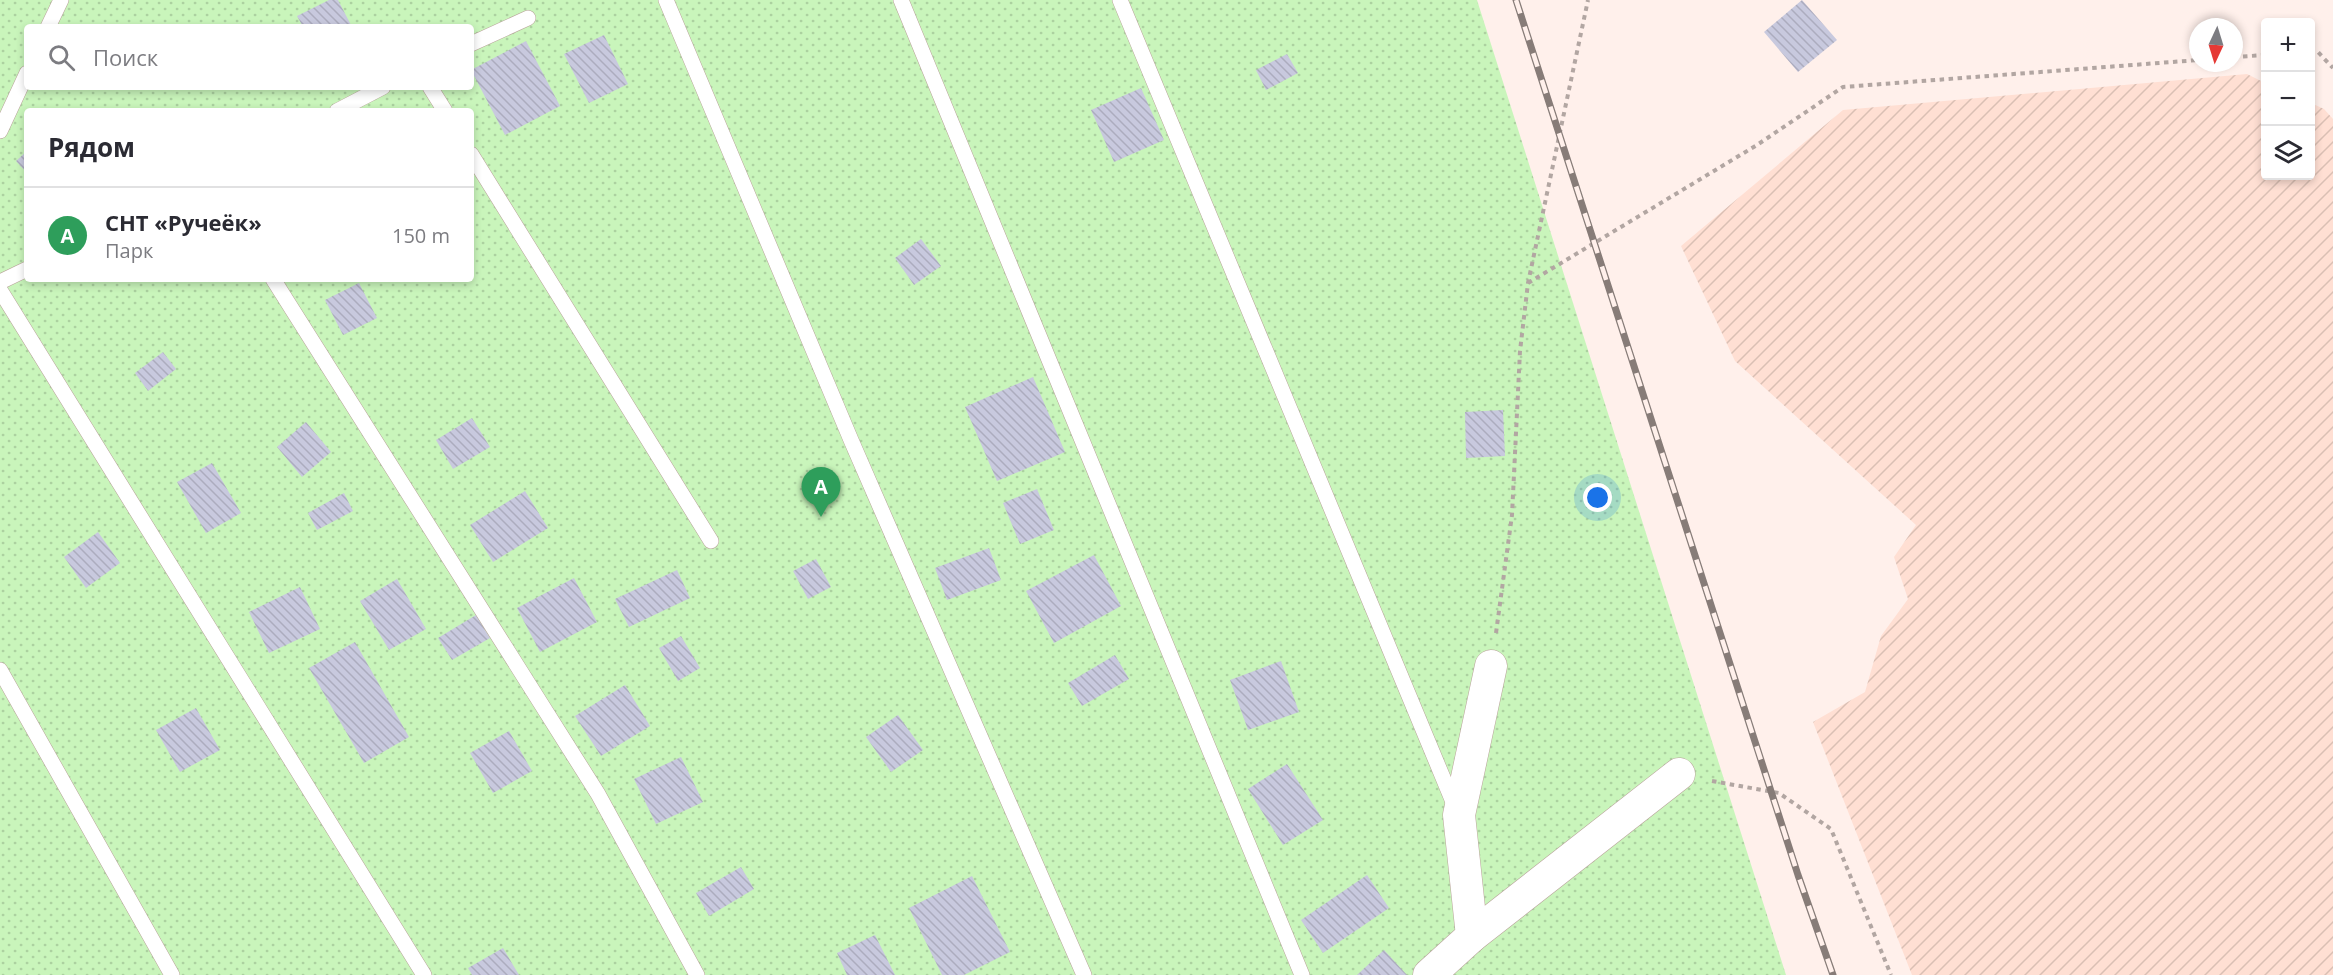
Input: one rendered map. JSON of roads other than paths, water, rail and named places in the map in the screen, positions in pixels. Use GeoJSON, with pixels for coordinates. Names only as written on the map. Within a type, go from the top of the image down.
{"type":"FeatureCollection","features":[{"type":"Feature","properties":{"kind":"street"},"geometry":{"type":"LineString","coordinates":[[1472,936],[1459,815],[1491,666]]}},
{"type":"Feature","properties":{"kind":"street"},"geometry":{"type":"LineString","coordinates":[[1429,975],[1472,936],[1679,774]]}},
{"type":"Feature","properties":{"kind":"lane"},"geometry":{"type":"LineString","coordinates":[[49,24],[61,0]]}},
{"type":"Feature","properties":{"kind":"lane"},"geometry":{"type":"LineString","coordinates":[[666,0],[856,450],[1084,975]]}},
{"type":"Feature","properties":{"kind":"lane"},"geometry":{"type":"LineString","coordinates":[[901,0],[1302,975]]}},
{"type":"Feature","properties":{"kind":"lane"},"geometry":{"type":"LineString","coordinates":[[1120,0],[1459,815]]}},
{"type":"Feature","properties":{"kind":"lane"},"geometry":{"type":"LineString","coordinates":[[474,43],[528,18]]}},
{"type":"Feature","properties":{"kind":"lane"},"geometry":{"type":"LineString","coordinates":[[0,131],[24,79]]}},
{"type":"Feature","properties":{"kind":"lane"},"geometry":{"type":"LineString","coordinates":[[343,108],[376,90]]}},
{"type":"Feature","properties":{"kind":"lane"},"geometry":{"type":"LineString","coordinates":[[432,90],[443,108]]}},
{"type":"Feature","properties":{"kind":"lane"},"geometry":{"type":"LineString","coordinates":[[474,159],[711,542]]}},
{"type":"Feature","properties":{"kind":"lane"},"geometry":{"type":"LineString","coordinates":[[0,282],[24,270]]}},
{"type":"Feature","properties":{"kind":"lane"},"geometry":{"type":"LineString","coordinates":[[275,282],[598,794],[697,975]]}},
{"type":"Feature","properties":{"kind":"lane"},"geometry":{"type":"LineString","coordinates":[[0,290],[424,975]]}},
{"type":"Feature","properties":{"kind":"lane"},"geometry":{"type":"LineString","coordinates":[[0,670],[172,975]]}},
{"type":"Feature","properties":{"kind":"railway"},"geometry":{"type":"LineString","coordinates":[[1516,0],[1798,875],[1833,975]]}},
{"type":"Feature","properties":{"kind":"place","name":"СНТ «Ручеёк»"},"geometry":{"type":"Point","coordinates":[821,517]}}]}
